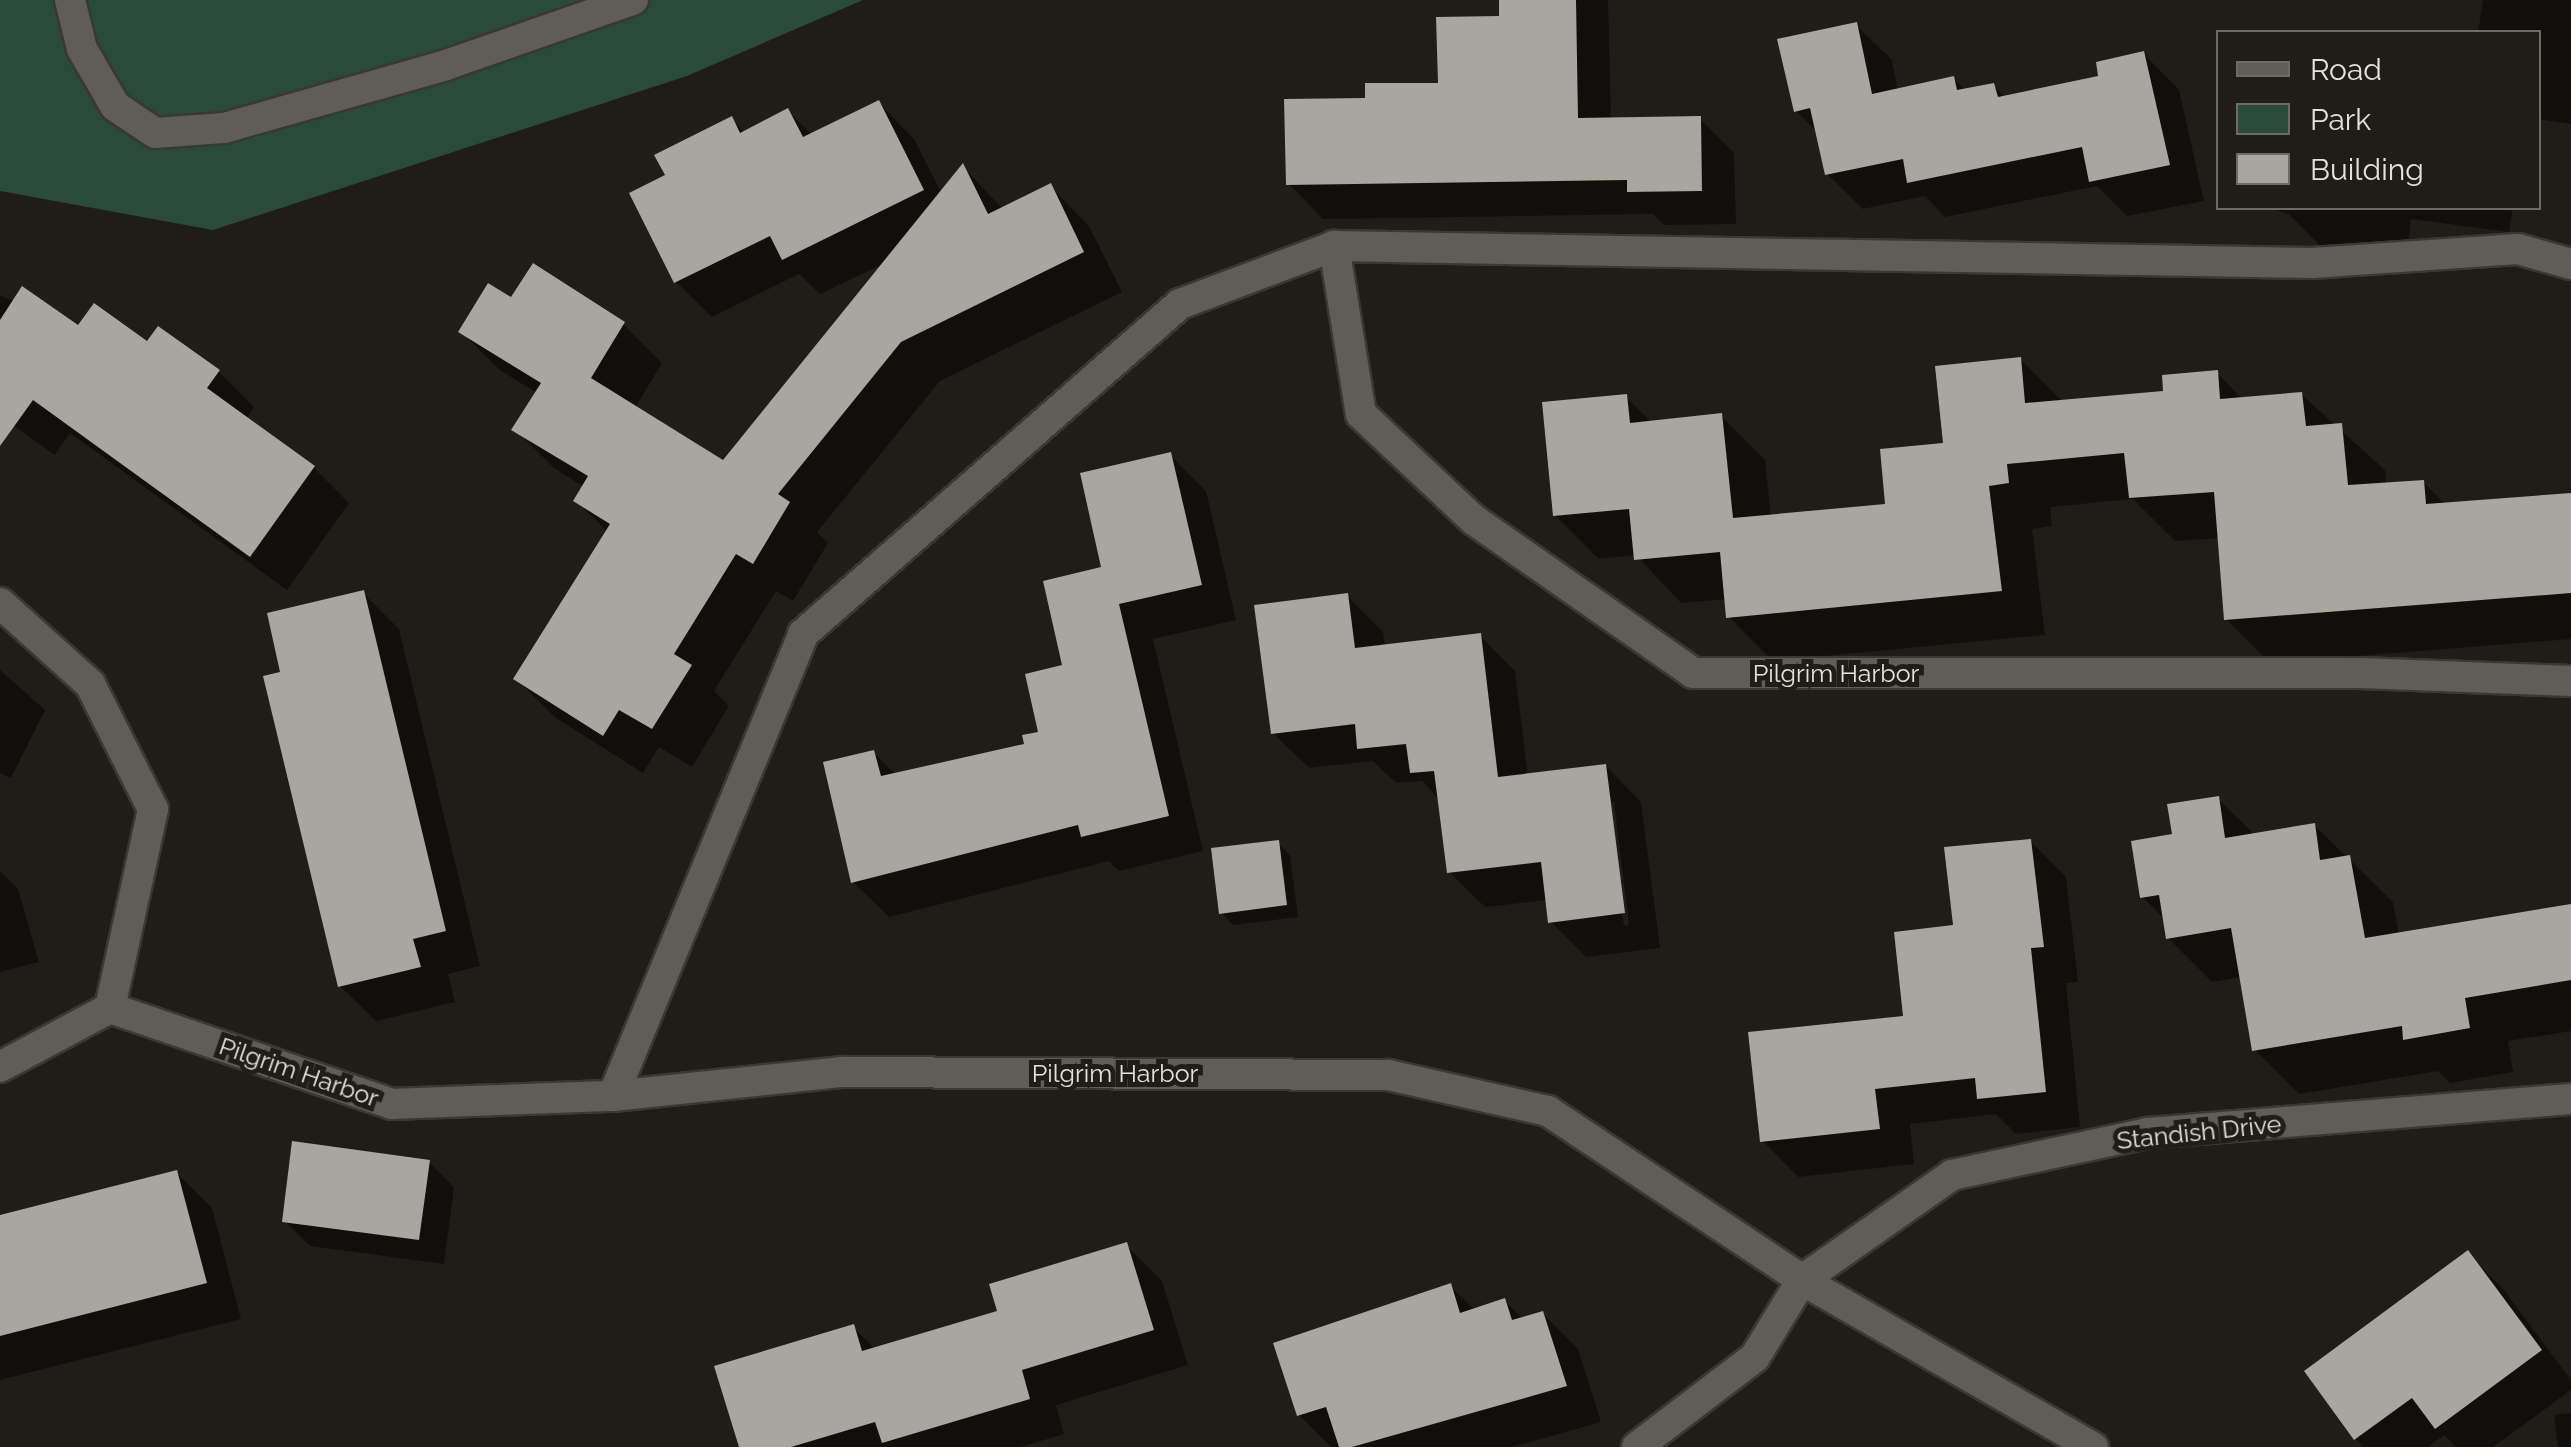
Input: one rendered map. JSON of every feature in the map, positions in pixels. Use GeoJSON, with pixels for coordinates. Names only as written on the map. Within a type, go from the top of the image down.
{"type":"FeatureCollection","features":[{"type":"Feature","properties":{"kind":"street"},"geometry":{"type":"LineString","coordinates":[[70,0],[82,49],[115,106],[155,133],[224,128],[446,65],[633,0]]}},
{"type":"Feature","properties":{"kind":"street"},"geometry":{"type":"LineString","coordinates":[[613,1096],[804,634],[1180,304],[1334,246],[2312,262],[2518,249],[2571,264]]}},
{"type":"Feature","properties":{"kind":"street","name":"Pilgrim Harbor"},"geometry":{"type":"LineString","coordinates":[[1334,246],[1361,414],[1474,520],[1692,673],[2360,673],[2571,681]]}},
{"type":"Feature","properties":{"kind":"street"},"geometry":{"type":"LineString","coordinates":[[0,603],[90,684],[153,809],[110,1008],[0,1067]]}},
{"type":"Feature","properties":{"kind":"street","name":"Pilgrim Harbor"},"geometry":{"type":"LineString","coordinates":[[110,1008],[392,1104],[613,1096],[842,1072],[1388,1074],[1548,1111],[1802,1280],[2084,1445]]}},
{"type":"Feature","properties":{"kind":"street","name":"Standish Drive"},"geometry":{"type":"LineString","coordinates":[[1802,1280],[1952,1175],[2148,1132],[2571,1100]]}},
{"type":"Feature","properties":{"kind":"street"},"geometry":{"type":"LineString","coordinates":[[1637,1447],[1755,1357],[1802,1280]]}},
{"type":"Feature","properties":{"kind":"green space"},"geometry":{"type":"Polygon","coordinates":[[[0,0],[863,0],[687,76],[213,230],[0,191],[0,0]]]}},
{"type":"Feature","properties":{"kind":"building"},"geometry":{"type":"Polygon","coordinates":[[[1499,0],[1576,0],[1578,118],[1701,116],[1702,191],[1627,192],[1627,180],[1286,185],[1284,99],[1365,98],[1365,83],[1438,83],[1436,17],[1499,16],[1499,0]]]}},
{"type":"Feature","properties":{"kind":"building"},"geometry":{"type":"Polygon","coordinates":[[[1857,22],[1872,94],[1954,76],[1957,90],[1994,83],[1998,97],[2098,76],[2096,62],[2144,51],[2170,165],[2089,182],[2082,147],[1907,183],[1903,159],[1825,175],[1810,108],[1794,112],[1777,39],[1857,22]]]}},
{"type":"Feature","properties":{"kind":"building"},"geometry":{"type":"Polygon","coordinates":[[[879,100],[924,190],[782,260],[770,236],[674,283],[629,193],[665,175],[654,155],[732,116],[740,133],[788,108],[803,137],[879,100]]]}},
{"type":"Feature","properties":{"kind":"building"},"geometry":{"type":"Polygon","coordinates":[[[963,163],[988,214],[1051,183],[1084,252],[901,342],[778,494],[790,502],[753,564],[736,554],[674,654],[692,665],[652,729],[619,710],[603,736],[513,679],[610,524],[573,501],[588,476],[511,430],[541,383],[458,332],[488,283],[511,297],[533,263],[625,322],[591,378],[723,460],[963,163]]]}},
{"type":"Feature","properties":{"kind":"building"},"geometry":{"type":"Polygon","coordinates":[[[22,286],[78,325],[94,303],[147,341],[158,326],[220,370],[207,388],[315,466],[250,557],[33,400],[0,446],[0,320],[22,286]]]}},
{"type":"Feature","properties":{"kind":"building"},"geometry":{"type":"Polygon","coordinates":[[[2021,357],[2025,403],[2163,391],[2162,375],[2218,370],[2220,399],[2302,392],[2306,426],[2342,423],[2348,485],[2424,480],[2426,504],[2571,493],[2571,593],[2224,620],[2214,492],[2129,498],[2124,453],[2007,464],[2009,483],[1989,486],[2002,591],[1726,618],[1720,552],[1634,560],[1629,509],[1553,516],[1542,402],[1627,394],[1630,423],[1722,413],[1733,518],[1885,504],[1880,449],[1943,443],[1935,366],[2021,357]]]}},
{"type":"Feature","properties":{"kind":"building"},"geometry":{"type":"Polygon","coordinates":[[[1171,452],[1202,585],[1119,604],[1169,816],[1081,837],[1078,825],[851,883],[823,762],[874,750],[881,776],[1024,744],[1022,735],[1038,732],[1025,674],[1062,665],[1043,581],[1101,567],[1080,473],[1171,452]]]}},
{"type":"Feature","properties":{"kind":"building"},"geometry":{"type":"Polygon","coordinates":[[[364,590],[446,931],[413,939],[421,967],[338,987],[263,676],[280,672],[267,613],[364,590]]]}},
{"type":"Feature","properties":{"kind":"building"},"geometry":{"type":"Polygon","coordinates":[[[1348,593],[1355,648],[1481,633],[1498,777],[1606,764],[1625,913],[1548,923],[1541,862],[1447,873],[1434,771],[1410,773],[1406,744],[1357,749],[1355,724],[1271,734],[1254,605],[1348,593]]]}},
{"type":"Feature","properties":{"kind":"building"},"geometry":{"type":"Polygon","coordinates":[[[2219,796],[2225,838],[2315,823],[2320,860],[2350,855],[2365,938],[2571,904],[2571,980],[2465,998],[2470,1028],[2403,1040],[2402,1026],[2252,1051],[2231,928],[2166,939],[2159,895],[2140,898],[2131,841],[2172,834],[2167,804],[2219,796]]]}},
{"type":"Feature","properties":{"kind":"building"},"geometry":{"type":"Polygon","coordinates":[[[2031,839],[2044,947],[2031,948],[2046,1092],[1977,1099],[1975,1078],[1875,1089],[1880,1129],[1760,1142],[1748,1032],[1903,1016],[1894,932],[1953,925],[1944,847],[2031,839]]]}},
{"type":"Feature","properties":{"kind":"building"},"geometry":{"type":"Polygon","coordinates":[[[1279,840],[1287,905],[1219,914],[1211,848],[1279,840]]]}},
{"type":"Feature","properties":{"kind":"building"},"geometry":{"type":"Polygon","coordinates":[[[292,1141],[430,1160],[419,1240],[282,1222],[292,1141]]]}},
{"type":"Feature","properties":{"kind":"building"},"geometry":{"type":"Polygon","coordinates":[[[177,1170],[207,1283],[0,1336],[0,1215],[177,1170]]]}},
{"type":"Feature","properties":{"kind":"building"},"geometry":{"type":"Polygon","coordinates":[[[1127,1242],[1154,1330],[1022,1370],[1030,1399],[882,1443],[875,1422],[791,1447],[739,1447],[714,1366],[854,1324],[862,1351],[997,1311],[989,1284],[1127,1242]]]}},
{"type":"Feature","properties":{"kind":"building"},"geometry":{"type":"Polygon","coordinates":[[[2468,1250],[2542,1350],[2435,1429],[2412,1398],[2354,1440],[2304,1371],[2468,1250]]]}},
{"type":"Feature","properties":{"kind":"building"},"geometry":{"type":"Polygon","coordinates":[[[1451,1283],[1460,1313],[1505,1298],[1512,1320],[1543,1311],[1567,1386],[1352,1447],[1339,1447],[1326,1407],[1297,1416],[1273,1343],[1451,1283]]]}}]}
